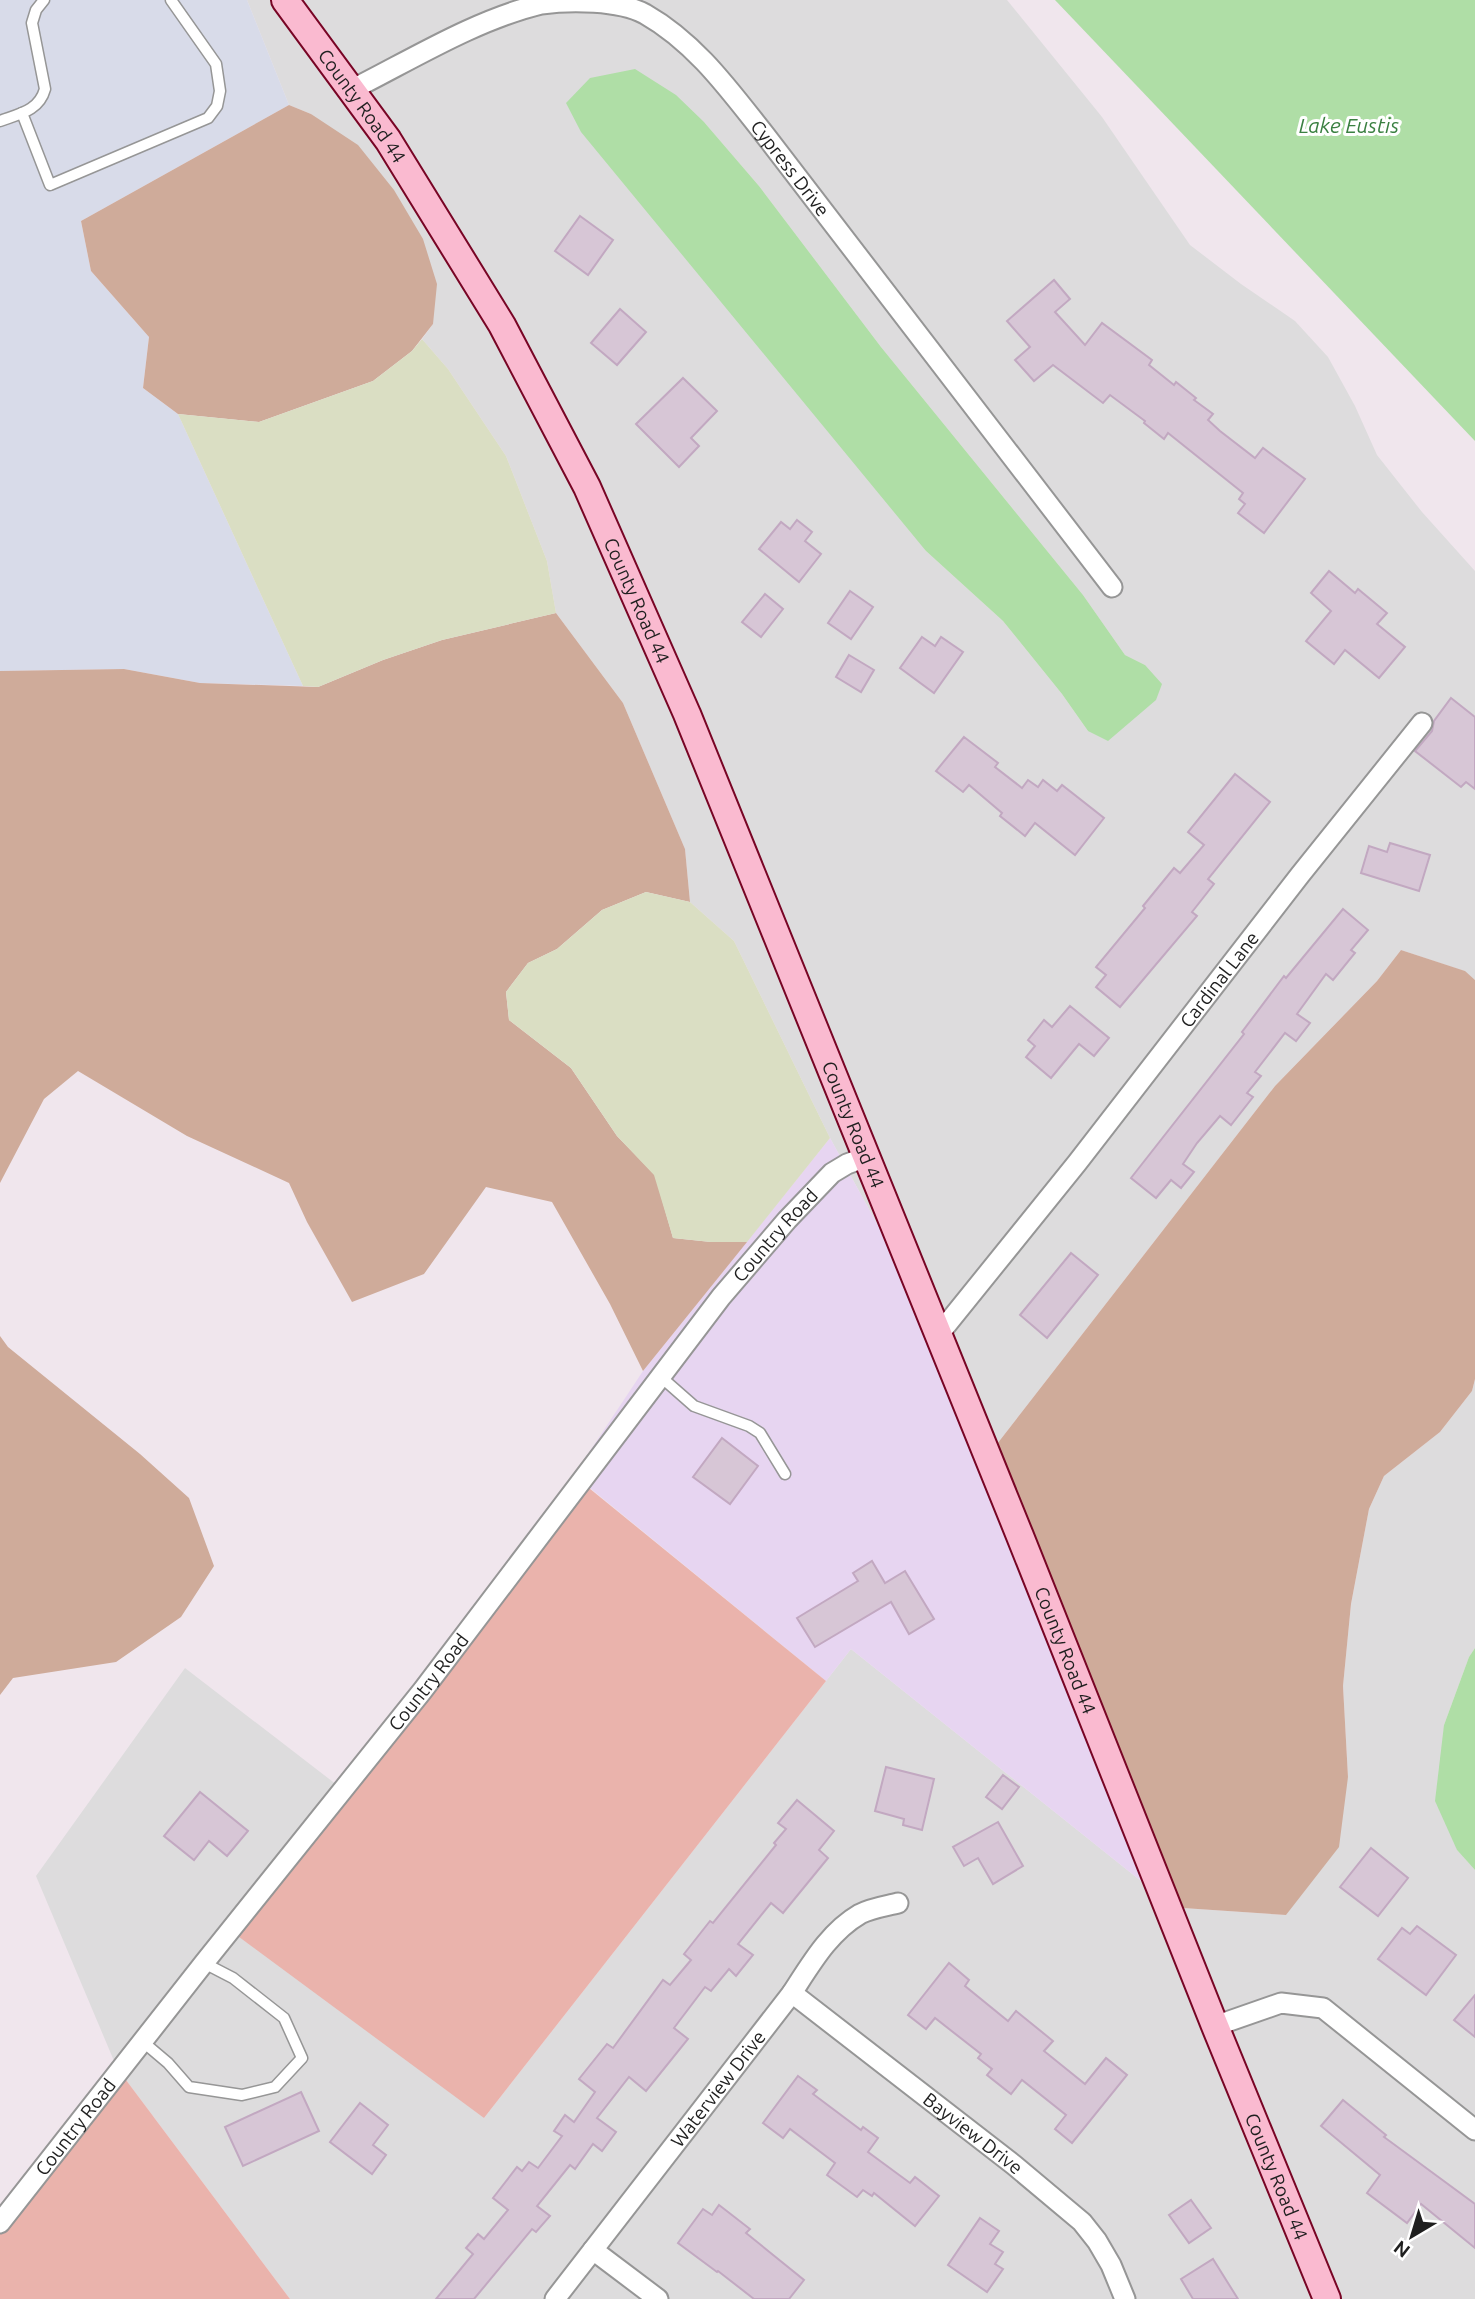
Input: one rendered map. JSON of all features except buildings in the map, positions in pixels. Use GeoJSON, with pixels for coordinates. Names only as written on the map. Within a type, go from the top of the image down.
{"type":"FeatureCollection","features":[{"type":"Feature","properties":{"kind":"main road","name":"County Road 44"},"geometry":{"type":"LineString","coordinates":[[285,0],[388,140],[502,325],[587,487],[687,714],[939,1334],[1214,2026],[1327,2299]]}},
{"type":"Feature","properties":{"kind":"street","name":"Cypress Drive"},"geometry":{"type":"LineString","coordinates":[[351,90],[455,37],[541,4],[565,0],[623,6],[643,13],[668,29],[696,52],[739,103],[1112,587]]}},
{"type":"Feature","properties":{"kind":"street","name":"Cardinal Lane"},"geometry":{"type":"LineString","coordinates":[[939,1334],[1422,723]]}},
{"type":"Feature","properties":{"kind":"street","name":"Country Road"},"geometry":{"type":"LineString","coordinates":[[0,2223],[423,1690],[721,1297],[787,1220],[832,1173],[866,1157]]}},
{"type":"Feature","properties":{"kind":"street","name":"Waterview Drive"},"geometry":{"type":"LineString","coordinates":[[555,2299],[792,1993],[826,1943],[862,1913],[898,1903]]}},
{"type":"Feature","properties":{"kind":"street","name":"Bayview Drive"},"geometry":{"type":"LineString","coordinates":[[792,1993],[1014,2165],[1082,2222],[1111,2265],[1125,2299]]}},
{"type":"Feature","properties":{"kind":"street"},"geometry":{"type":"LineString","coordinates":[[1214,2026],[1280,2003],[1323,2008],[1475,2130]]}},
{"type":"Feature","properties":{"kind":"street"},"geometry":{"type":"LineString","coordinates":[[593,2250],[658,2299]]}},
{"type":"Feature","properties":{"kind":"lane"},"geometry":{"type":"LineString","coordinates":[[0,121],[37,105],[43,98],[45,89],[32,23],[36,10],[44,0]]}},
{"type":"Feature","properties":{"kind":"lane"},"geometry":{"type":"LineString","coordinates":[[22,113],[50,185],[208,118],[217,106],[220,91],[216,64],[171,0]]}},
{"type":"Feature","properties":{"kind":"lane"},"geometry":{"type":"LineString","coordinates":[[661,1377],[694,1406],[750,1426],[761,1433],[785,1474]]}},
{"type":"Feature","properties":{"kind":"lane"},"geometry":{"type":"LineString","coordinates":[[142,2041],[168,2063],[189,2087],[242,2095],[275,2087],[302,2057],[284,2018],[233,1978],[204,1963]]}},
{"type":"Feature","properties":{"kind":"shaded area"},"geometry":{"type":"Polygon","coordinates":[[[0,0],[247,0],[289,105],[81,221],[91,271],[149,337],[143,388],[178,414],[303,686],[200,683],[124,669],[0,671],[0,0]]]}},
{"type":"Feature","properties":{"kind":"shaded area"},"geometry":{"type":"Polygon","coordinates":[[[247,0],[270,0],[378,147],[493,331],[577,493],[677,719],[894,1255],[830,1138],[734,941],[690,902],[685,849],[623,703],[556,613],[547,561],[506,456],[448,369],[422,339],[433,324],[311,114],[289,105],[247,0]]]}},
{"type":"Feature","properties":{"kind":"shaded area"},"geometry":{"type":"Polygon","coordinates":[[[300,0],[1007,0],[1102,117],[1190,245],[1295,321],[1328,357],[1355,406],[1377,455],[1422,512],[1475,571],[1475,980],[1464,971],[1401,950],[1377,981],[1275,1086],[997,1444],[598,481],[300,0]],[[704,122],[926,551],[1003,621],[1088,731],[1145,665],[1125,655],[1083,595],[881,347],[759,186],[704,122]]]}},
{"type":"Feature","properties":{"kind":"shaded area"},"geometry":{"type":"Polygon","coordinates":[[[289,105],[311,114],[358,145],[394,190],[423,239],[437,284],[433,324],[412,351],[373,381],[259,422],[178,414],[143,388],[149,337],[91,271],[81,221],[289,105]]]}},
{"type":"Feature","properties":{"kind":"shaded area"},"geometry":{"type":"Polygon","coordinates":[[[422,339],[448,369],[506,456],[547,561],[556,613],[442,640],[383,660],[318,687],[303,686],[178,414],[259,422],[373,381],[412,351],[422,339]]]}},
{"type":"Feature","properties":{"kind":"shaded area"},"geometry":{"type":"Polygon","coordinates":[[[556,613],[623,703],[685,849],[690,902],[646,892],[602,910],[557,949],[528,963],[506,992],[509,1020],[571,1068],[617,1136],[655,1175],[673,1238],[747,1242],[643,1371],[610,1304],[552,1202],[486,1187],[424,1274],[352,1302],[307,1222],[289,1183],[187,1136],[78,1071],[44,1099],[0,1183],[0,671],[124,669],[200,683],[318,687],[383,660],[442,640],[556,613]]]}},
{"type":"Feature","properties":{"kind":"shaded area"},"geometry":{"type":"Polygon","coordinates":[[[646,892],[690,902],[734,941],[830,1138],[747,1242],[673,1238],[654,1175],[617,1136],[571,1068],[509,1020],[506,992],[528,963],[557,949],[602,910],[646,892]]]}},
{"type":"Feature","properties":{"kind":"shaded area"},"geometry":{"type":"Polygon","coordinates":[[[1401,950],[1465,971],[1475,980],[1475,1379],[1472,1391],[1440,1432],[1384,1476],[1369,1509],[1351,1604],[1343,1686],[1348,1777],[1339,1847],[1286,1915],[1183,1908],[997,1444],[1275,1086],[1377,981],[1401,950]]]}},
{"type":"Feature","properties":{"kind":"shaded area"},"geometry":{"type":"Polygon","coordinates":[[[830,1138],[894,1255],[1151,1889],[851,1649],[826,1681],[574,1475],[643,1371],[830,1138]]]}},
{"type":"Feature","properties":{"kind":"shaded area"},"geometry":{"type":"Polygon","coordinates":[[[0,1336],[8,1347],[140,1454],[189,1498],[214,1566],[181,1617],[116,1662],[13,1678],[0,1695],[0,1336]]]}},
{"type":"Feature","properties":{"kind":"shaded area"},"geometry":{"type":"Polygon","coordinates":[[[1475,1379],[1475,1648],[1469,1657],[1444,1725],[1457,1850],[1475,1870],[1475,2299],[1340,2299],[1183,1908],[1286,1915],[1348,1777],[1343,1686],[1351,1604],[1369,1509],[1384,1476],[1440,1432],[1472,1391],[1475,1379]]]}},
{"type":"Feature","properties":{"kind":"shaded area"},"geometry":{"type":"Polygon","coordinates":[[[573,1475],[826,1681],[484,2118],[231,1931],[337,1785],[573,1475]]]}},
{"type":"Feature","properties":{"kind":"shaded area"},"geometry":{"type":"Polygon","coordinates":[[[851,1649],[1151,1889],[1315,2299],[290,2299],[117,2068],[36,1876],[185,1668],[337,1785],[484,2118],[851,1649]]]}},
{"type":"Feature","properties":{"kind":"shaded area"},"geometry":{"type":"Polygon","coordinates":[[[120,2072],[290,2299],[0,2299],[0,2229],[120,2072]]]}},
{"type":"Feature","properties":{"kind":"water","name":"Lake Eustis"},"geometry":{"type":"Polygon","coordinates":[[[1055,0],[1475,0],[1475,441],[1055,0]]]}},
{"type":"Feature","properties":{"kind":"water"},"geometry":{"type":"Polygon","coordinates":[[[635,69],[676,95],[704,122],[759,186],[881,347],[1083,595],[1125,655],[1145,665],[1162,684],[1156,700],[1108,741],[1088,731],[1003,621],[926,551],[581,132],[566,103],[590,78],[635,69]]]}},
{"type":"Feature","properties":{"kind":"water"},"geometry":{"type":"Polygon","coordinates":[[[1475,1648],[1475,1870],[1457,1850],[1435,1801],[1444,1725],[1469,1657],[1475,1648]]]}}]}
